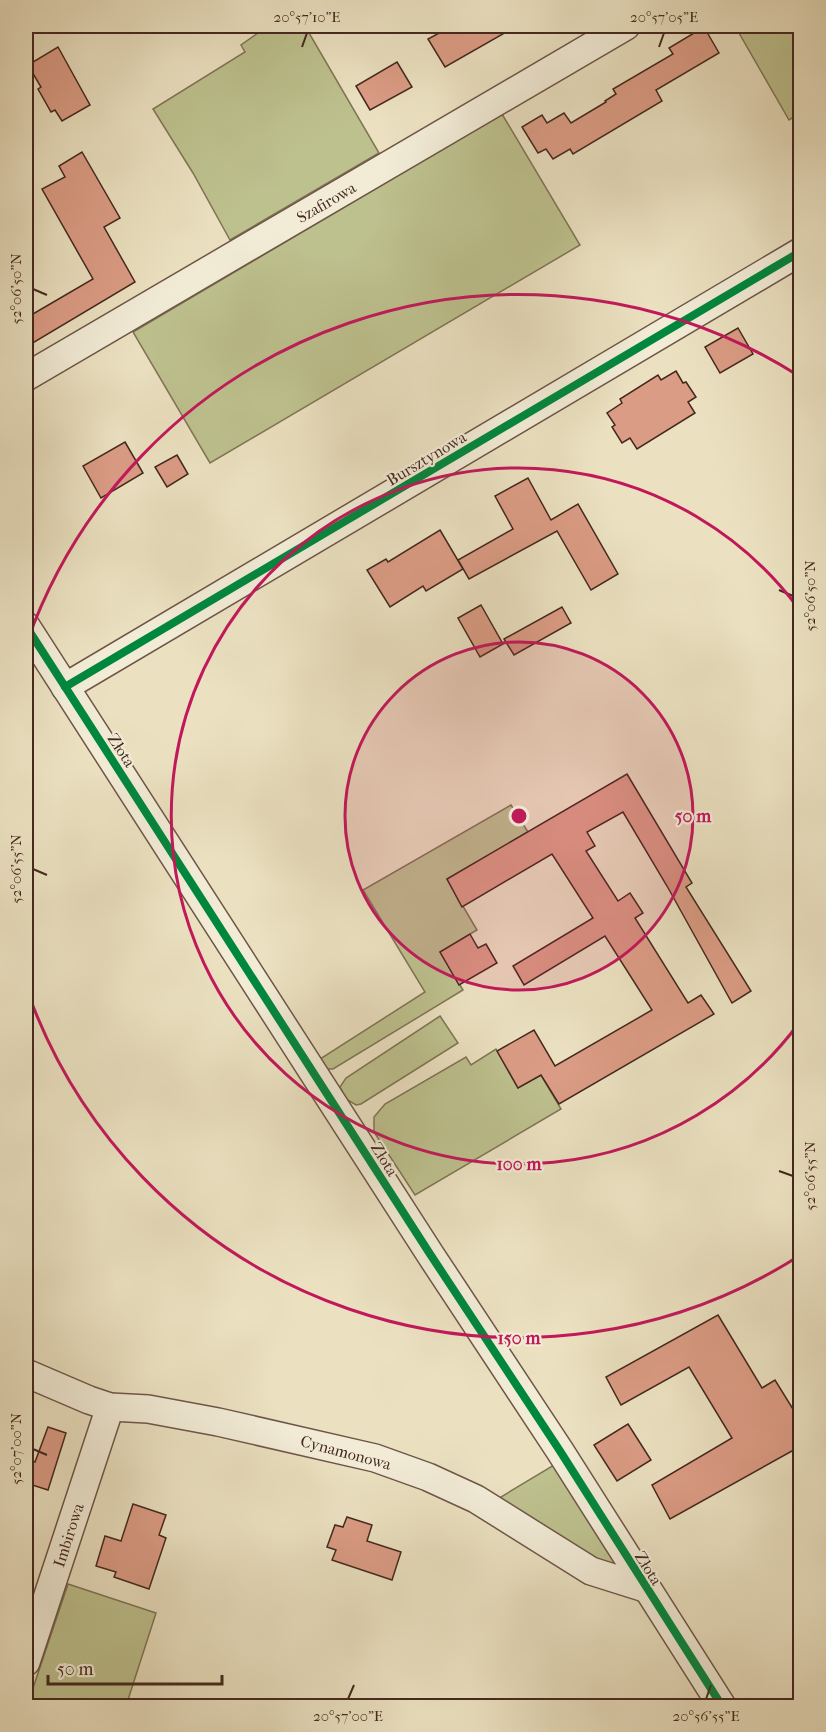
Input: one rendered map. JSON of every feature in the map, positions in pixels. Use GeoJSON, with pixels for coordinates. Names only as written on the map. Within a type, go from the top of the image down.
{"type":"FeatureCollection","features":[{"type":"Feature","properties":{"kind":"street","name":"Szafirowa"},"geometry":{"type":"LineString","coordinates":[[26,377],[626,26]]}},
{"type":"Feature","properties":{"kind":"street","name":"Bursztynowa"},"geometry":{"type":"LineString","coordinates":[[65,687],[801,252]]}},
{"type":"Feature","properties":{"kind":"street","name":"Złota"},"geometry":{"type":"LineString","coordinates":[[26,626],[430,1254],[560,1451],[722,1707]]}},
{"type":"Feature","properties":{"kind":"street","name":"Cynamonowa"},"geometry":{"type":"LineString","coordinates":[[26,1372],[89,1400],[111,1407],[148,1409],[218,1422],[375,1458],[428,1477],[476,1499],[591,1571],[645,1588]]}},
{"type":"Feature","properties":{"kind":"street","name":"Imbirowa"},"geometry":{"type":"LineString","coordinates":[[26,1662],[111,1407]]}},
{"type":"Feature","properties":{"kind":"green space"},"geometry":{"type":"Polygon","coordinates":[[[268,26],[305,26],[379,153],[230,240],[193,173],[153,109],[245,52],[241,45],[268,26]]]}},
{"type":"Feature","properties":{"kind":"green space"},"geometry":{"type":"Polygon","coordinates":[[[735,26],[800,26],[800,113],[789,120],[735,26]]]}},
{"type":"Feature","properties":{"kind":"green space"},"geometry":{"type":"Polygon","coordinates":[[[502,114],[580,245],[210,463],[133,332],[502,114]]]}},
{"type":"Feature","properties":{"kind":"green space"},"geometry":{"type":"Polygon","coordinates":[[[511,805],[528,832],[447,879],[477,930],[440,952],[463,990],[333,1069],[325,1069],[320,1059],[425,992],[363,890],[511,805]]]}},
{"type":"Feature","properties":{"kind":"green space"},"geometry":{"type":"Polygon","coordinates":[[[440,1016],[458,1043],[361,1104],[356,1105],[346,1099],[340,1087],[346,1078],[440,1016]]]}},
{"type":"Feature","properties":{"kind":"green space"},"geometry":{"type":"Polygon","coordinates":[[[496,1049],[518,1088],[541,1075],[561,1109],[415,1195],[374,1132],[374,1117],[385,1104],[466,1057],[471,1065],[496,1049]]]}},
{"type":"Feature","properties":{"kind":"green space"},"geometry":{"type":"Polygon","coordinates":[[[554,1465],[616,1562],[608,1567],[491,1503],[554,1465]]]}},
{"type":"Feature","properties":{"kind":"green space"},"geometry":{"type":"Polygon","coordinates":[[[68,1584],[156,1613],[126,1706],[27,1706],[68,1584]]]}},
{"type":"Feature","properties":{"kind":"building"},"geometry":{"type":"Polygon","coordinates":[[[452,26],[517,26],[445,67],[428,39],[452,26]]]}},
{"type":"Feature","properties":{"kind":"building"},"geometry":{"type":"Polygon","coordinates":[[[704,27],[719,53],[656,90],[662,101],[573,154],[570,149],[553,159],[546,149],[538,153],[522,127],[542,115],[547,123],[564,113],[571,123],[616,94],[613,89],[673,54],[669,48],[704,27]]]}},
{"type":"Feature","properties":{"kind":"building"},"geometry":{"type":"Polygon","coordinates":[[[58,47],[90,105],[62,121],[55,110],[51,112],[38,89],[41,87],[28,65],[58,47]]]}},
{"type":"Feature","properties":{"kind":"building"},"geometry":{"type":"Polygon","coordinates":[[[397,62],[412,87],[370,110],[356,86],[397,62]]]}},
{"type":"Feature","properties":{"kind":"building"},"geometry":{"type":"Polygon","coordinates":[[[82,152],[120,218],[104,227],[135,282],[26,347],[26,318],[93,279],[42,189],[65,177],[59,166],[82,152]]]}},
{"type":"Feature","properties":{"kind":"building"},"geometry":{"type":"Polygon","coordinates":[[[738,328],[753,354],[720,373],[705,347],[738,328]]]}},
{"type":"Feature","properties":{"kind":"building"},"geometry":{"type":"Polygon","coordinates":[[[676,371],[696,397],[688,402],[695,413],[637,449],[630,438],[622,443],[607,413],[622,403],[620,399],[658,375],[661,380],[676,371]]]}},
{"type":"Feature","properties":{"kind":"building"},"geometry":{"type":"Polygon","coordinates":[[[125,442],[143,473],[101,498],[83,466],[125,442]]]}},
{"type":"Feature","properties":{"kind":"building"},"geometry":{"type":"Polygon","coordinates":[[[177,455],[188,474],[167,487],[155,467],[177,455]]]}},
{"type":"Feature","properties":{"kind":"building"},"geometry":{"type":"Polygon","coordinates":[[[528,478],[551,520],[578,504],[618,574],[591,590],[557,531],[469,579],[458,560],[513,529],[495,496],[528,478]]]}},
{"type":"Feature","properties":{"kind":"building"},"geometry":{"type":"Polygon","coordinates":[[[440,530],[463,569],[426,591],[423,586],[390,607],[367,570],[386,559],[388,562],[440,530]]]}},
{"type":"Feature","properties":{"kind":"building"},"geometry":{"type":"Polygon","coordinates":[[[481,605],[503,644],[480,657],[458,618],[481,605]]]}},
{"type":"Feature","properties":{"kind":"building"},"geometry":{"type":"Polygon","coordinates":[[[562,607],[571,623],[514,655],[504,639],[562,607]]]}},
{"type":"Feature","properties":{"kind":"building"},"geometry":{"type":"Polygon","coordinates":[[[627,774],[692,883],[686,887],[751,991],[732,1003],[623,812],[587,832],[595,846],[586,851],[618,901],[630,893],[643,913],[635,918],[688,1003],[701,995],[714,1014],[559,1104],[541,1075],[518,1088],[497,1051],[534,1030],[555,1066],[652,1010],[605,936],[524,985],[513,966],[593,918],[552,854],[462,907],[447,879],[627,774]]]}},
{"type":"Feature","properties":{"kind":"building"},"geometry":{"type":"Polygon","coordinates":[[[470,934],[478,948],[486,944],[497,963],[459,985],[440,952],[470,934]]]}},
{"type":"Feature","properties":{"kind":"building"},"geometry":{"type":"Polygon","coordinates":[[[718,1315],[762,1388],[775,1380],[801,1422],[801,1446],[670,1519],[652,1485],[732,1438],[689,1367],[621,1405],[606,1377],[718,1315]]]}},
{"type":"Feature","properties":{"kind":"building"},"geometry":{"type":"Polygon","coordinates":[[[628,1424],[651,1460],[617,1481],[594,1445],[628,1424]]]}},
{"type":"Feature","properties":{"kind":"building"},"geometry":{"type":"Polygon","coordinates":[[[48,1427],[66,1433],[48,1490],[26,1483],[26,1459],[35,1462],[48,1427]]]}},
{"type":"Feature","properties":{"kind":"building"},"geometry":{"type":"Polygon","coordinates":[[[133,1504],[166,1515],[159,1535],[166,1538],[149,1589],[114,1577],[116,1572],[96,1566],[105,1536],[121,1541],[133,1504]]]}},
{"type":"Feature","properties":{"kind":"building"},"geometry":{"type":"Polygon","coordinates":[[[347,1517],[372,1525],[367,1541],[401,1552],[392,1580],[332,1560],[336,1550],[327,1547],[335,1525],[343,1527],[347,1517]]]}},
{"type":"Feature","properties":{"kind":"cycle path"},"geometry":{"type":"LineString","coordinates":[[65,687],[800,252]]}},
{"type":"Feature","properties":{"kind":"cycle path"},"geometry":{"type":"LineString","coordinates":[[26,626],[430,1254],[560,1451],[722,1706]]}}]}
